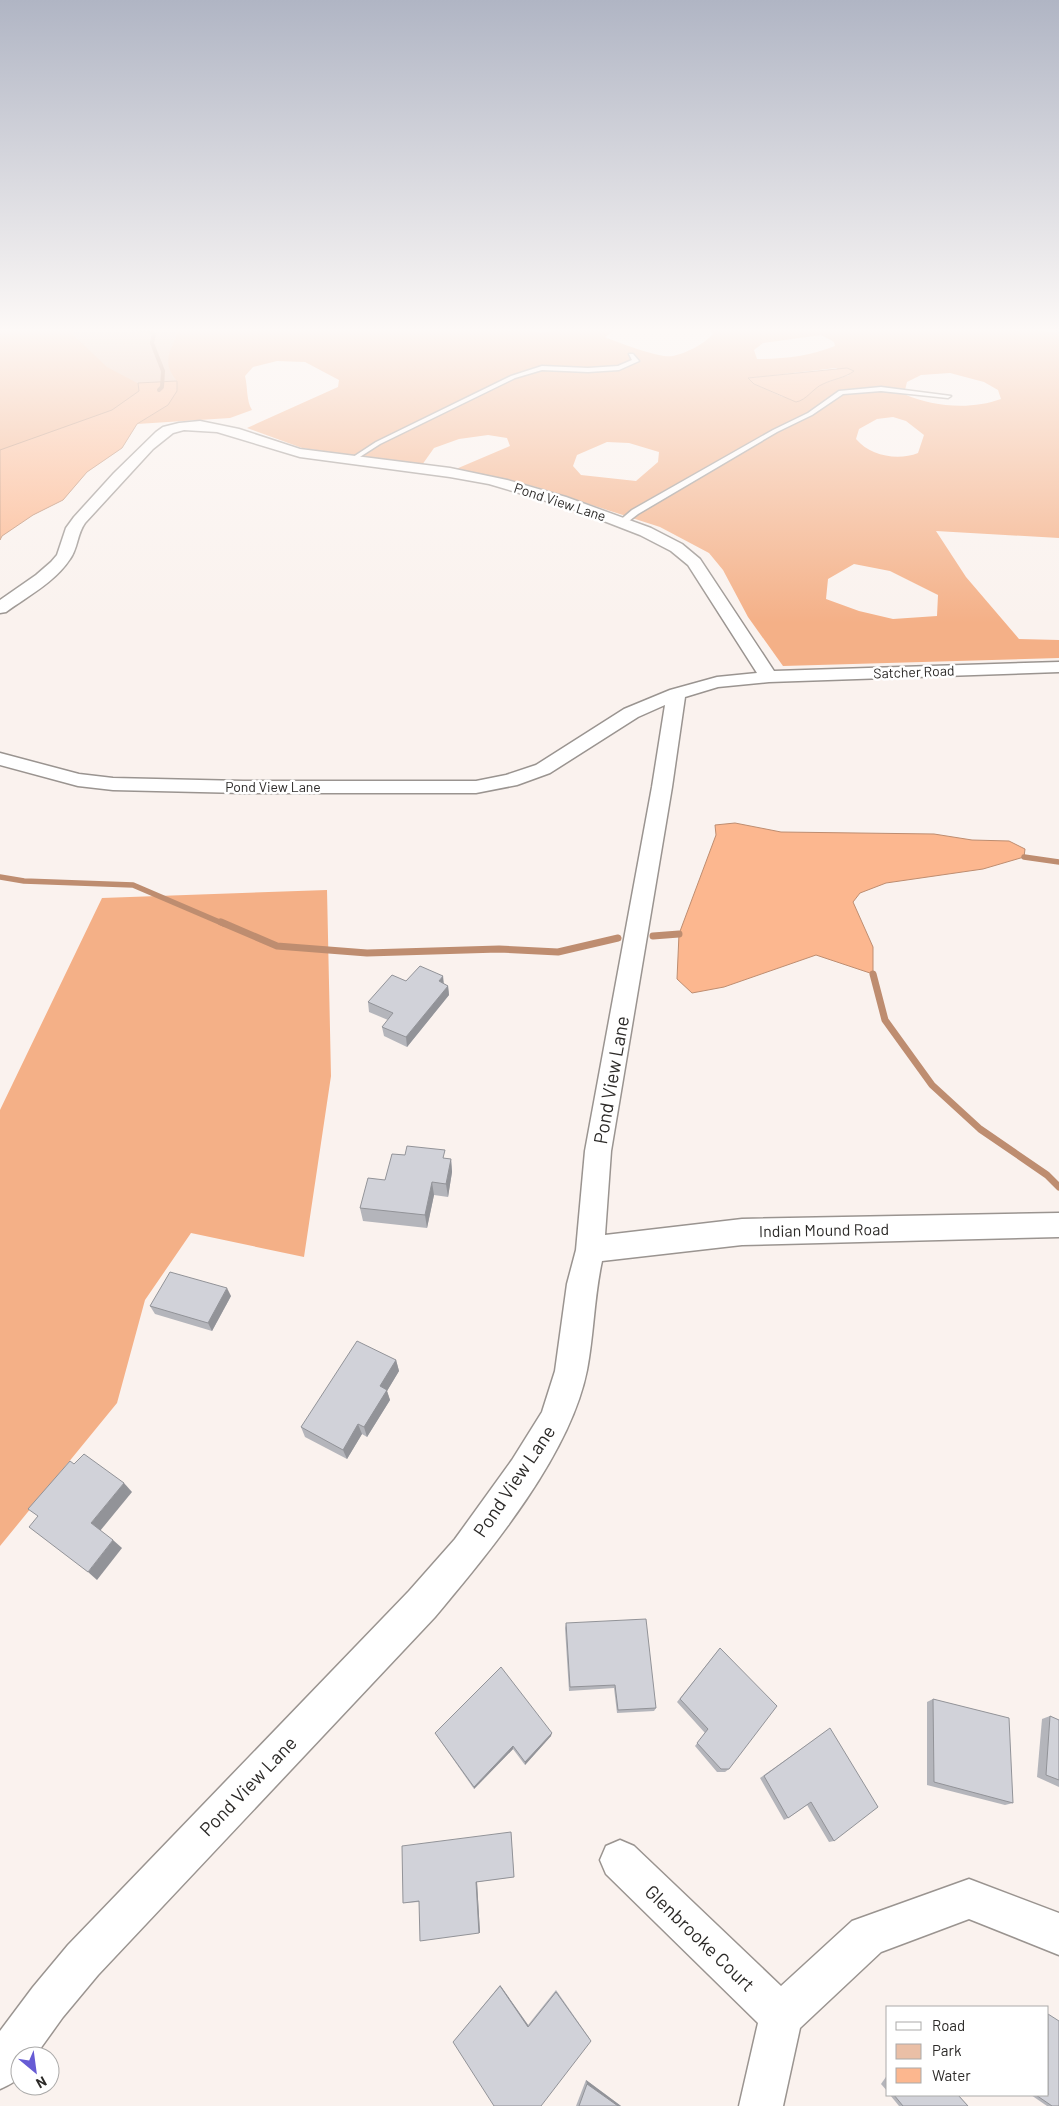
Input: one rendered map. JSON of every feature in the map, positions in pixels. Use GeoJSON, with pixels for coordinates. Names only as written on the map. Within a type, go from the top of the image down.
{"type":"FeatureCollection","features":[{"type":"Feature","properties":{"kind":"street","name":"Pond View Lane"},"geometry":{"type":"LineString","coordinates":[[0,608],[57,565],[67,551],[74,528],[90,509],[154,440],[168,430],[181,427]]}},
{"type":"Feature","properties":{"kind":"street","name":"Pond View Lane"},"geometry":{"type":"LineString","coordinates":[[0,759],[78,780],[113,784],[252,787],[476,787],[512,781],[543,769],[631,713],[676,694],[717,682],[769,676],[694,562],[673,545],[622,522],[562,501],[495,481],[447,472],[298,453],[214,427]]}},
{"type":"Feature","properties":{"kind":"street","name":"Satcher Road"},"geometry":{"type":"LineString","coordinates":[[769,676],[1059,667]]}},
{"type":"Feature","properties":{"kind":"street","name":"Pond View Lane"},"geometry":{"type":"LineString","coordinates":[[0,2067],[42,2009],[82,1960],[422,1604],[467,1551],[524,1472],[555,1420],[571,1371],[582,1284],[590,1250],[598,1151],[662,787],[676,694]]}},
{"type":"Feature","properties":{"kind":"street","name":"Indian Mound Road"},"geometry":{"type":"LineString","coordinates":[[590,1250],[742,1232],[1059,1225]]}},
{"type":"Feature","properties":{"kind":"street","name":"Glenbrooke Court"},"geometry":{"type":"LineString","coordinates":[[620,1860],[781,2016]]}},
{"type":"Feature","properties":{"kind":"street"},"geometry":{"type":"LineString","coordinates":[[761,2106],[781,2016],[867,1936],[969,1900],[1059,1934]]}},
{"type":"Feature","properties":{"kind":"lane"},"geometry":{"type":"LineString","coordinates":[[350,461],[378,443],[410,427]]}},
{"type":"Feature","properties":{"kind":"lane"},"geometry":{"type":"LineString","coordinates":[[622,522],[635,512],[735,453],[784,427]]}},
{"type":"Feature","properties":{"kind":"green space"},"geometry":{"type":"Polygon","coordinates":[[[9,427],[135,427],[122,448],[87,472],[63,500],[33,515],[0,482],[0,444],[9,427]]]}},
{"type":"Feature","properties":{"kind":"shaded area"},"geometry":{"type":"Polygon","coordinates":[[[0,427],[64,427],[0,450],[0,427]]]}},
{"type":"Feature","properties":{"kind":"shaded area"},"geometry":{"type":"Polygon","coordinates":[[[862,427],[859,429],[856,439],[862,445],[876,453],[902,457],[918,453],[924,435],[914,427],[1059,427],[1059,538],[936,531],[966,577],[1019,639],[1059,640],[1059,658],[783,666],[748,617],[723,570],[709,553],[660,527],[536,487],[456,469],[510,446],[507,438],[488,435],[459,439],[434,448],[422,465],[302,448],[247,428],[862,427]],[[607,442],[577,455],[573,466],[581,475],[636,481],[658,462],[659,452],[629,443],[607,442]],[[854,564],[828,579],[826,599],[859,611],[893,619],[937,616],[938,595],[890,571],[854,564]]]}},
{"type":"Feature","properties":{"kind":"shaded area"},"geometry":{"type":"Polygon","coordinates":[[[327,890],[331,1076],[304,1257],[191,1233],[145,1300],[117,1403],[0,1546],[0,1110],[102,898],[327,890]]]}},
{"type":"Feature","properties":{"kind":"water"},"geometry":{"type":"Polygon","coordinates":[[[64,427],[135,427],[122,448],[87,472],[63,500],[33,515],[2,536],[0,540],[0,450],[64,427]]]}},
{"type":"Feature","properties":{"kind":"water"},"geometry":{"type":"Polygon","coordinates":[[[735,823],[781,832],[934,834],[972,840],[1009,841],[1025,849],[1024,857],[983,869],[886,883],[860,893],[853,902],[873,947],[873,974],[816,955],[724,987],[692,993],[677,979],[679,934],[716,835],[715,825],[735,823]]]}},
{"type":"Feature","properties":{"kind":"building"},"geometry":{"type":"Polygon","coordinates":[[[420,966],[443,976],[439,981],[448,986],[406,1037],[382,1027],[393,1013],[368,1002],[392,975],[406,981],[420,966]]]}},
{"type":"Feature","properties":{"kind":"building"},"geometry":{"type":"Polygon","coordinates":[[[407,1146],[445,1150],[443,1158],[451,1159],[446,1184],[432,1182],[425,1215],[360,1208],[368,1178],[385,1180],[392,1154],[405,1155],[407,1146]]]}},
{"type":"Feature","properties":{"kind":"building"},"geometry":{"type":"Polygon","coordinates":[[[170,1272],[227,1288],[208,1323],[150,1306],[170,1272]]]}},
{"type":"Feature","properties":{"kind":"building"},"geometry":{"type":"Polygon","coordinates":[[[357,1341],[396,1360],[380,1386],[387,1390],[364,1427],[358,1424],[343,1450],[301,1427],[357,1341]]]}},
{"type":"Feature","properties":{"kind":"building"},"geometry":{"type":"Polygon","coordinates":[[[84,1454],[124,1483],[91,1523],[113,1540],[88,1572],[29,1527],[38,1516],[28,1509],[70,1461],[74,1464],[84,1454]]]}},
{"type":"Feature","properties":{"kind":"building"},"geometry":{"type":"Polygon","coordinates":[[[646,1619],[656,1708],[618,1710],[615,1685],[570,1687],[566,1623],[646,1619]]]}},
{"type":"Feature","properties":{"kind":"building"},"geometry":{"type":"Polygon","coordinates":[[[720,1648],[777,1706],[729,1769],[721,1769],[697,1743],[708,1729],[680,1699],[720,1648]]]}},
{"type":"Feature","properties":{"kind":"building"},"geometry":{"type":"Polygon","coordinates":[[[501,1667],[552,1733],[525,1762],[513,1746],[474,1787],[435,1733],[501,1667]]]}},
{"type":"Feature","properties":{"kind":"building"},"geometry":{"type":"Polygon","coordinates":[[[933,1699],[1009,1718],[1013,1803],[934,1782],[933,1699]]]}},
{"type":"Feature","properties":{"kind":"building"},"geometry":{"type":"Polygon","coordinates":[[[1050,1716],[1059,1720],[1059,1780],[1046,1775],[1050,1716]]]}},
{"type":"Feature","properties":{"kind":"building"},"geometry":{"type":"Polygon","coordinates":[[[830,1728],[878,1807],[834,1841],[811,1802],[788,1818],[764,1776],[830,1728]]]}},
{"type":"Feature","properties":{"kind":"building"},"geometry":{"type":"Polygon","coordinates":[[[511,1832],[514,1877],[476,1882],[479,1933],[420,1941],[419,1901],[403,1903],[402,1846],[511,1832]]]}},
{"type":"Feature","properties":{"kind":"building"},"geometry":{"type":"Polygon","coordinates":[[[500,1986],[528,2027],[556,1992],[591,2041],[541,2106],[494,2106],[453,2042],[500,1986]]]}},
{"type":"Feature","properties":{"kind":"building"},"geometry":{"type":"Polygon","coordinates":[[[1049,2015],[1059,2021],[1059,2106],[1052,2106],[1037,2096],[1049,2096],[1049,2015]]]}},
{"type":"Feature","properties":{"kind":"building"},"geometry":{"type":"Polygon","coordinates":[[[587,2084],[618,2106],[579,2106],[587,2084]]]}},
{"type":"Feature","properties":{"kind":"building"},"geometry":{"type":"Polygon","coordinates":[[[895,2096],[959,2096],[968,2106],[903,2106],[895,2096]]]}},
{"type":"Feature","properties":{"kind":"waterway"},"geometry":{"type":"LineString","coordinates":[[1024,857],[1059,862]]}},
{"type":"Feature","properties":{"kind":"waterway"},"geometry":{"type":"LineString","coordinates":[[0,877],[24,881],[133,885],[224,924]]}},
{"type":"Feature","properties":{"kind":"waterway"},"geometry":{"type":"LineString","coordinates":[[221,922],[277,946],[367,953],[499,949],[558,952],[618,938]]}},
{"type":"Feature","properties":{"kind":"waterway"},"geometry":{"type":"LineString","coordinates":[[653,936],[679,934]]}},
{"type":"Feature","properties":{"kind":"waterway"},"geometry":{"type":"LineString","coordinates":[[873,974],[885,1020],[932,1085],[980,1129],[1047,1175],[1059,1187]]}}]}
